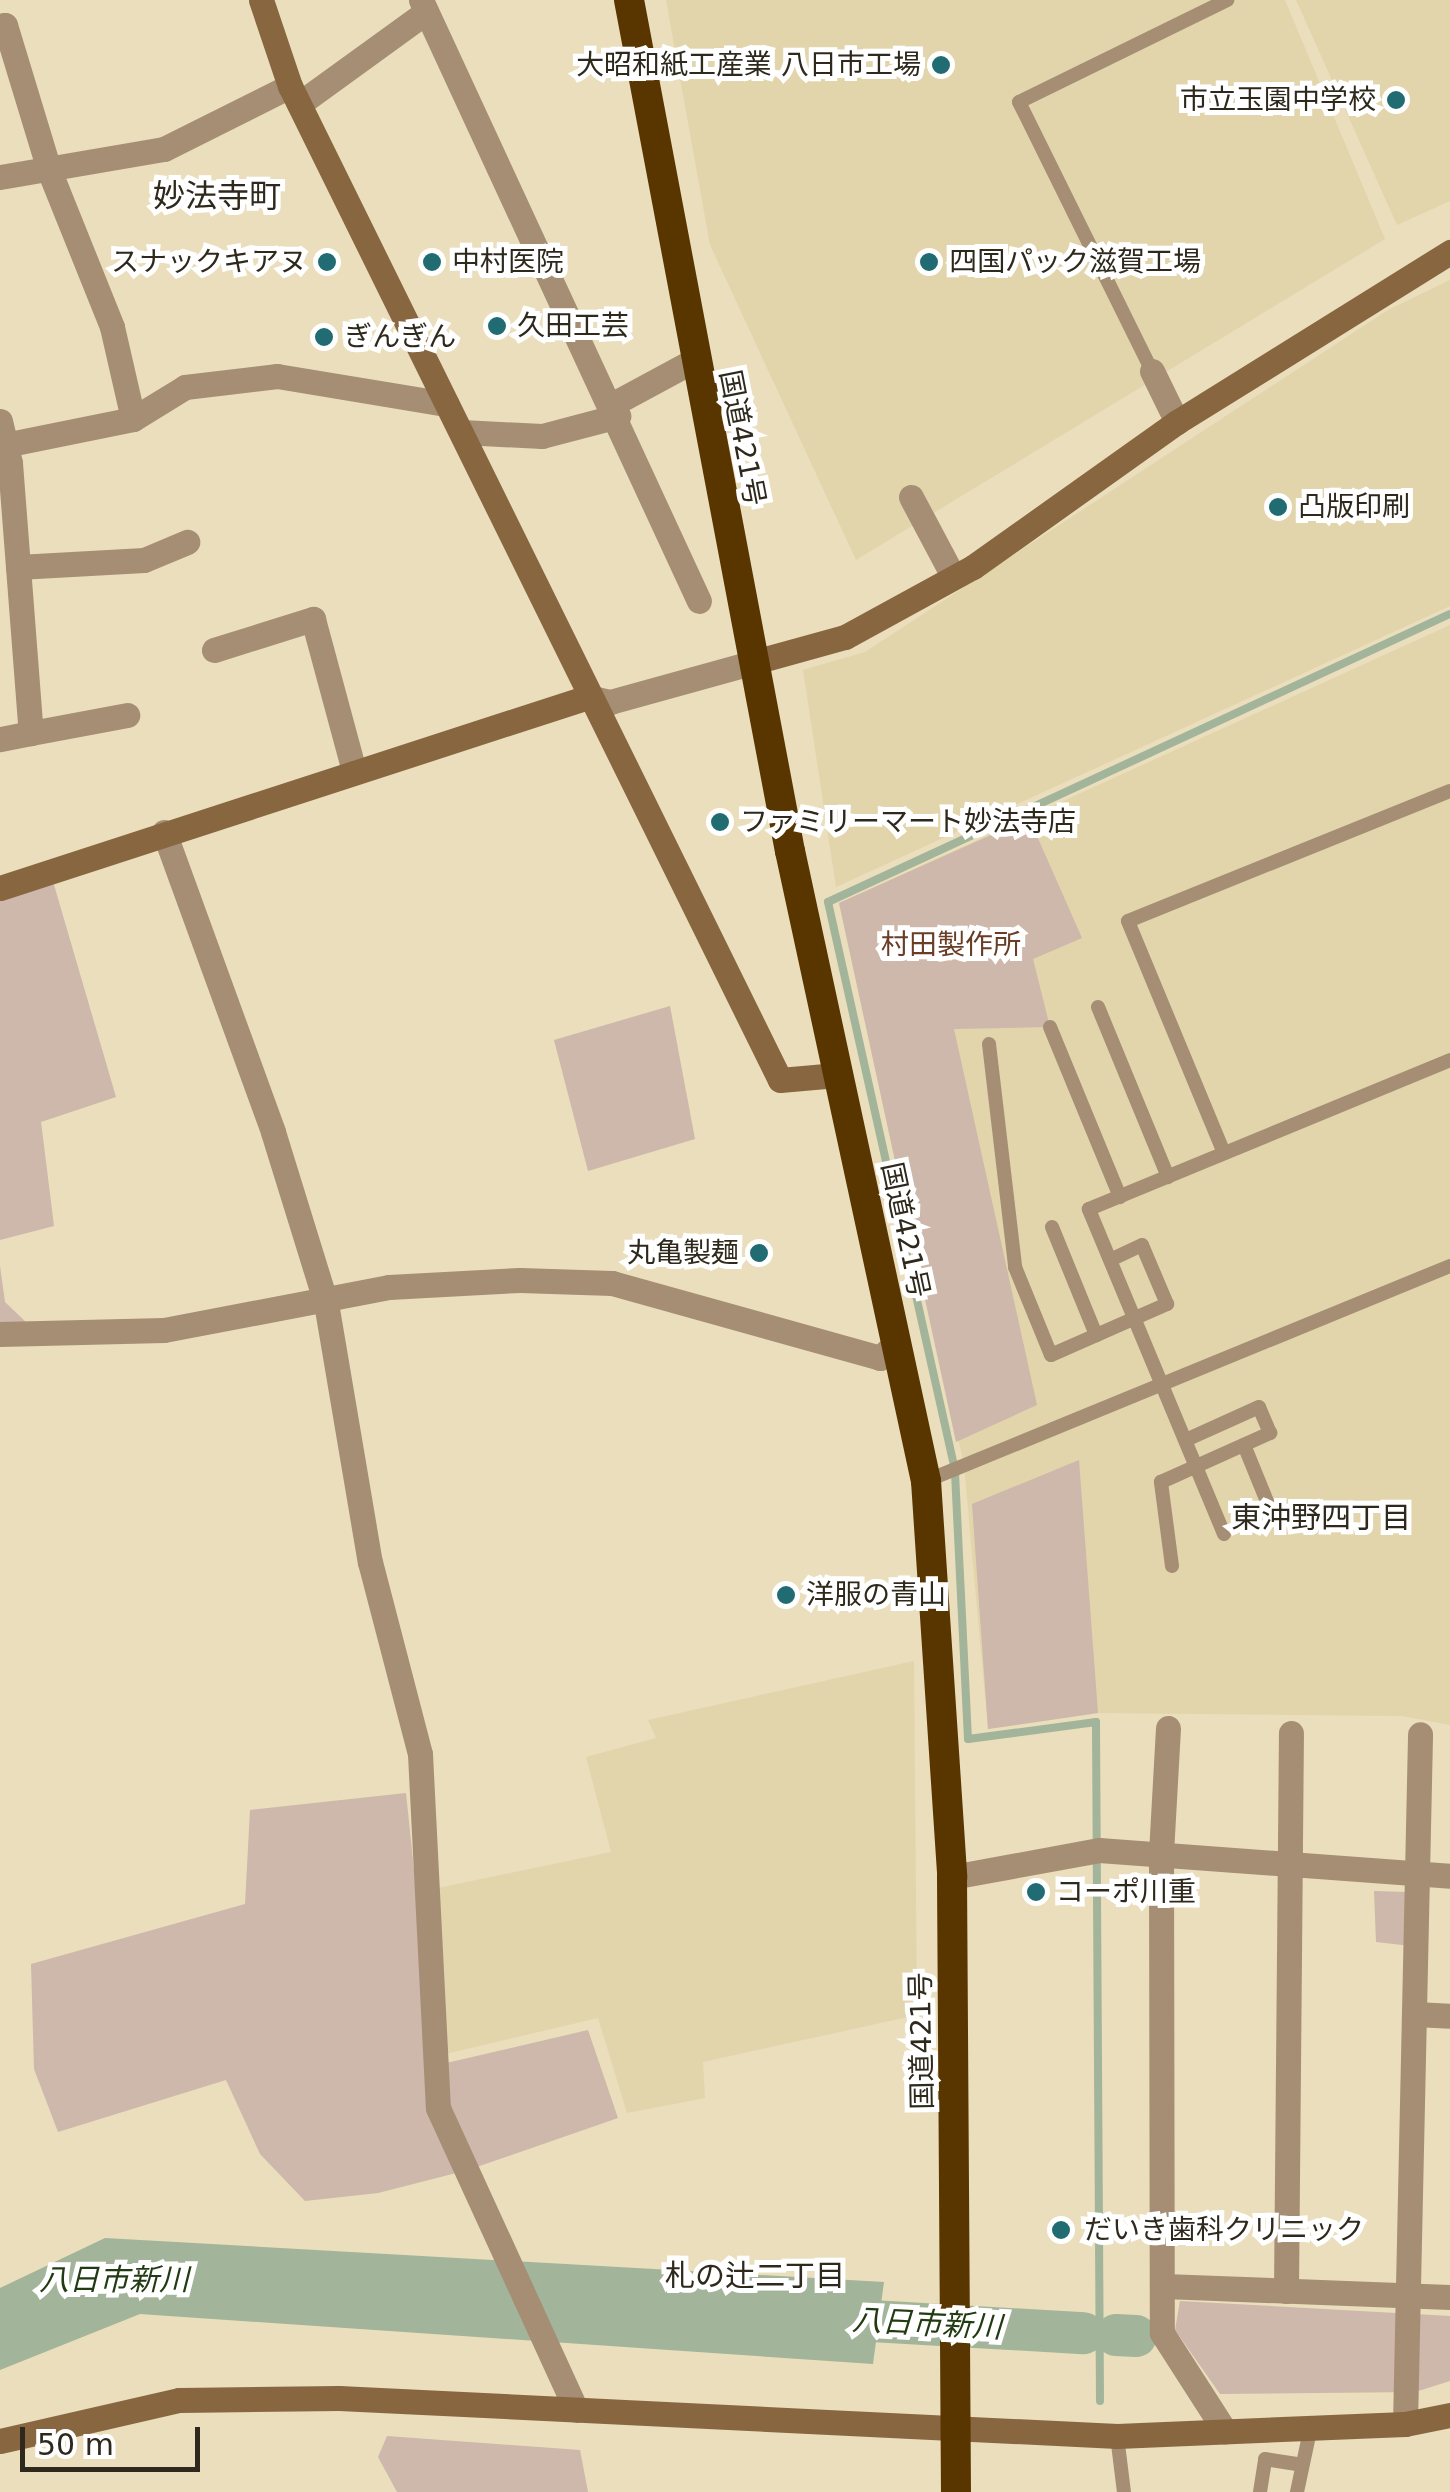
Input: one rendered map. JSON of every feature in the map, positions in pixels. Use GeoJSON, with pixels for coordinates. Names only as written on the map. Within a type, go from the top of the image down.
{"type":"FeatureCollection","features":[{"type":"Feature","properties":{"kind":"highway","name":"国道421号"},"geometry":{"type":"LineString","coordinates":[[629,0],[693,361],[837,1075],[926,1481],[952,1877],[956,2492]]}},
{"type":"Feature","properties":{"kind":"street"},"geometry":{"type":"LineString","coordinates":[[261,0],[294,95],[780,1080],[837,1075]]}},
{"type":"Feature","properties":{"kind":"street"},"geometry":{"type":"LineString","coordinates":[[0,177],[164,149],[294,95],[424,6],[616,410],[699,601]]}},
{"type":"Feature","properties":{"kind":"street"},"geometry":{"type":"LineString","coordinates":[[0,26],[5,25],[49,170],[112,327],[133,419]]}},
{"type":"Feature","properties":{"kind":"street"},"geometry":{"type":"LineString","coordinates":[[0,888],[588,697],[610,702],[845,637],[953,576],[1177,422],[1450,252]]}},
{"type":"Feature","properties":{"kind":"street"},"geometry":{"type":"LineString","coordinates":[[462,432],[542,436],[616,410],[693,361]]}},
{"type":"Feature","properties":{"kind":"street"},"geometry":{"type":"LineString","coordinates":[[1152,371],[1177,422]]}},
{"type":"Feature","properties":{"kind":"street"},"geometry":{"type":"LineString","coordinates":[[31,733],[18,567],[2,438],[133,419],[185,387],[277,376],[447,404]]}},
{"type":"Feature","properties":{"kind":"street"},"geometry":{"type":"LineString","coordinates":[[912,497],[953,576]]}},
{"type":"Feature","properties":{"kind":"street"},"geometry":{"type":"LineString","coordinates":[[18,567],[144,560],[187,542]]}},
{"type":"Feature","properties":{"kind":"street"},"geometry":{"type":"LineString","coordinates":[[214,650],[313,619],[354,771]]}},
{"type":"Feature","properties":{"kind":"street"},"geometry":{"type":"LineString","coordinates":[[0,739],[127,715]]}},
{"type":"Feature","properties":{"kind":"street"},"geometry":{"type":"LineString","coordinates":[[164,832],[260,1096],[326,1303],[370,1562],[420,1754],[438,2108],[576,2410]]}},
{"type":"Feature","properties":{"kind":"street"},"geometry":{"type":"LineString","coordinates":[[0,1334],[164,1330],[326,1303],[390,1286],[612,1283],[880,1358],[896,1343]]}},
{"type":"Feature","properties":{"kind":"street"},"geometry":{"type":"LineString","coordinates":[[1168,1728],[1161,1853],[1162,2333],[1225,2432]]}},
{"type":"Feature","properties":{"kind":"street"},"geometry":{"type":"LineString","coordinates":[[1286,2291],[1292,1734]]}},
{"type":"Feature","properties":{"kind":"street"},"geometry":{"type":"LineString","coordinates":[[1404,2424],[1412,2295],[1420,1734]]}},
{"type":"Feature","properties":{"kind":"street"},"geometry":{"type":"LineString","coordinates":[[952,1877],[1099,1850],[1450,1876]]}},
{"type":"Feature","properties":{"kind":"street"},"geometry":{"type":"LineString","coordinates":[[1415,2014],[1450,2016]]}},
{"type":"Feature","properties":{"kind":"street"},"geometry":{"type":"LineString","coordinates":[[1164,2286],[1450,2296]]}},
{"type":"Feature","properties":{"kind":"street"},"geometry":{"type":"LineString","coordinates":[[0,2441],[179,2400],[339,2398],[1117,2436],[1404,2424],[1450,2415]]}},
{"type":"Feature","properties":{"kind":"lane"},"geometry":{"type":"LineString","coordinates":[[1152,371],[1019,102],[1227,0]]}},
{"type":"Feature","properties":{"kind":"lane"},"geometry":{"type":"LineString","coordinates":[[1224,1154],[1128,921],[1450,791]]}},
{"type":"Feature","properties":{"kind":"lane"},"geometry":{"type":"LineString","coordinates":[[1098,1007],[1168,1177]]}},
{"type":"Feature","properties":{"kind":"lane"},"geometry":{"type":"LineString","coordinates":[[1050,1027],[1120,1196]]}},
{"type":"Feature","properties":{"kind":"lane"},"geometry":{"type":"LineString","coordinates":[[989,1044],[1015,1267],[1051,1355],[1167,1304],[1142,1245],[1110,1260]]}},
{"type":"Feature","properties":{"kind":"lane"},"geometry":{"type":"LineString","coordinates":[[1224,1534],[1088,1209],[1450,1060]]}},
{"type":"Feature","properties":{"kind":"lane"},"geometry":{"type":"LineString","coordinates":[[1052,1227],[1096,1336]]}},
{"type":"Feature","properties":{"kind":"lane"},"geometry":{"type":"LineString","coordinates":[[926,1481],[1450,1266]]}},
{"type":"Feature","properties":{"kind":"lane"},"geometry":{"type":"LineString","coordinates":[[1172,1566],[1161,1482],[1270,1433],[1260,1407],[1186,1440]]}},
{"type":"Feature","properties":{"kind":"lane"},"geometry":{"type":"LineString","coordinates":[[1244,1445],[1270,1510]]}},
{"type":"Feature","properties":{"kind":"lane"},"geometry":{"type":"LineString","coordinates":[[1297,2492],[1311,2425]]}},
{"type":"Feature","properties":{"kind":"lane"},"geometry":{"type":"LineString","coordinates":[[1117,2436],[1124,2492]]}},
{"type":"Feature","properties":{"kind":"lane"},"geometry":{"type":"LineString","coordinates":[[1260,2492],[1265,2460],[1302,2465]]}},
{"type":"Feature","properties":{"kind":"shaded area"},"geometry":{"type":"Polygon","coordinates":[[[666,0],[1285,0],[1385,239],[856,560],[710,245],[666,0]]]}},
{"type":"Feature","properties":{"kind":"shaded area","name":"市立玉園中学校"},"geometry":{"type":"Polygon","coordinates":[[[1296,0],[1450,0],[1450,201],[1397,225],[1296,0]]]}},
{"type":"Feature","properties":{"kind":"shaded area"},"geometry":{"type":"Polygon","coordinates":[[[1450,280],[1450,606],[836,887],[803,670],[865,652],[1388,310],[1450,280]]]}},
{"type":"Feature","properties":{"kind":"shaded area"},"geometry":{"type":"Polygon","coordinates":[[[1450,625],[1450,1725],[1402,1716],[1099,1713],[988,1729],[964,1465],[839,903],[1450,625]]]}},
{"type":"Feature","properties":{"kind":"shaded area"},"geometry":{"type":"Polygon","coordinates":[[[914,1661],[917,2015],[703,2062],[705,2098],[627,2113],[598,2018],[445,2054],[433,1889],[611,1852],[586,1757],[656,1738],[648,1720],[914,1661]]]}},
{"type":"Feature","properties":{"kind":"green space","name":"村田製作所"},"geometry":{"type":"Polygon","coordinates":[[[1029,818],[1082,938],[1033,959],[1050,1027],[954,1029],[1037,1405],[956,1442],[839,903],[1029,818]]]}},
{"type":"Feature","properties":{"kind":"green space"},"geometry":{"type":"Polygon","coordinates":[[[52,878],[116,1097],[41,1122],[54,1226],[0,1240],[0,894],[52,878]]]}},
{"type":"Feature","properties":{"kind":"green space"},"geometry":{"type":"Polygon","coordinates":[[[670,1006],[695,1139],[588,1171],[554,1040],[670,1006]]]}},
{"type":"Feature","properties":{"kind":"green space"},"geometry":{"type":"Polygon","coordinates":[[[0,1266],[5,1302],[28,1324],[0,1326],[0,1266]]]}},
{"type":"Feature","properties":{"kind":"green space"},"geometry":{"type":"Polygon","coordinates":[[[1079,1460],[1098,1713],[988,1729],[972,1504],[1079,1460]]]}},
{"type":"Feature","properties":{"kind":"green space"},"geometry":{"type":"Polygon","coordinates":[[[406,1793],[438,2100],[442,2064],[588,2030],[618,2118],[468,2170],[378,2193],[305,2201],[260,2154],[226,2080],[58,2132],[34,2069],[31,1964],[245,1904],[250,1810],[406,1793]]]}},
{"type":"Feature","properties":{"kind":"green space"},"geometry":{"type":"Polygon","coordinates":[[[1374,1891],[1408,1892],[1411,1946],[1376,1942],[1374,1891]]]}},
{"type":"Feature","properties":{"kind":"green space"},"geometry":{"type":"Polygon","coordinates":[[[1180,2301],[1450,2316],[1450,2381],[1415,2392],[1220,2394],[1175,2330],[1180,2301]]]}},
{"type":"Feature","properties":{"kind":"green space"},"geometry":{"type":"Polygon","coordinates":[[[387,2436],[580,2450],[588,2492],[397,2492],[378,2457],[387,2436]]]}},
{"type":"Feature","properties":{"kind":"water","name":"八日市新川"},"geometry":{"type":"Polygon","coordinates":[[[105,2238],[884,2282],[873,2364],[140,2314],[0,2370],[0,2288],[105,2238]]]}},
{"type":"Feature","properties":{"kind":"waterway"},"geometry":{"type":"LineString","coordinates":[[1100,2401],[1096,1722],[968,1739],[955,1470],[828,902],[1450,614]]}},
{"type":"Feature","properties":{"kind":"waterway","name":"八日市新川"},"geometry":{"type":"LineString","coordinates":[[820,2318],[1084,2333]]}},
{"type":"Feature","properties":{"kind":"waterway","name":"八日市新川"},"geometry":{"type":"LineString","coordinates":[[1116,2335],[1136,2336]]}},
{"type":"Feature","properties":{"kind":"place","name":"大昭和紙工産業 八日市工場"},"geometry":{"type":"Point","coordinates":[941,65]}},
{"type":"Feature","properties":{"kind":"place","name":"市立玉園中学校"},"geometry":{"type":"Point","coordinates":[1396,100]}},
{"type":"Feature","properties":{"kind":"place","name":"スナックキアヌ"},"geometry":{"type":"Point","coordinates":[327,262]}},
{"type":"Feature","properties":{"kind":"place","name":"中村医院"},"geometry":{"type":"Point","coordinates":[432,262]}},
{"type":"Feature","properties":{"kind":"place","name":"四国パック滋賀工場"},"geometry":{"type":"Point","coordinates":[929,262]}},
{"type":"Feature","properties":{"kind":"place","name":"久田工芸"},"geometry":{"type":"Point","coordinates":[497,326]}},
{"type":"Feature","properties":{"kind":"place","name":"ぎんぎん"},"geometry":{"type":"Point","coordinates":[324,337]}},
{"type":"Feature","properties":{"kind":"place","name":"凸版印刷"},"geometry":{"type":"Point","coordinates":[1278,507]}},
{"type":"Feature","properties":{"kind":"place","name":"ファミリーマート妙法寺店"},"geometry":{"type":"Point","coordinates":[720,822]}},
{"type":"Feature","properties":{"kind":"place","name":"丸亀製麺"},"geometry":{"type":"Point","coordinates":[759,1253]}},
{"type":"Feature","properties":{"kind":"place","name":"洋服の青山"},"geometry":{"type":"Point","coordinates":[786,1595]}},
{"type":"Feature","properties":{"kind":"place","name":"コーポ川重"},"geometry":{"type":"Point","coordinates":[1036,1892]}},
{"type":"Feature","properties":{"kind":"place","name":"だいき歯科クリニック"},"geometry":{"type":"Point","coordinates":[1061,2230]}},
{"type":"Feature","properties":{"kind":"district","name":"妙法寺町"},"geometry":{"type":"Point","coordinates":[217,196]}},
{"type":"Feature","properties":{"kind":"district","name":"東沖野四丁目"},"geometry":{"type":"Point","coordinates":[1321,1518]}},
{"type":"Feature","properties":{"kind":"district","name":"札の辻二丁目"},"geometry":{"type":"Point","coordinates":[755,2276]}}]}
